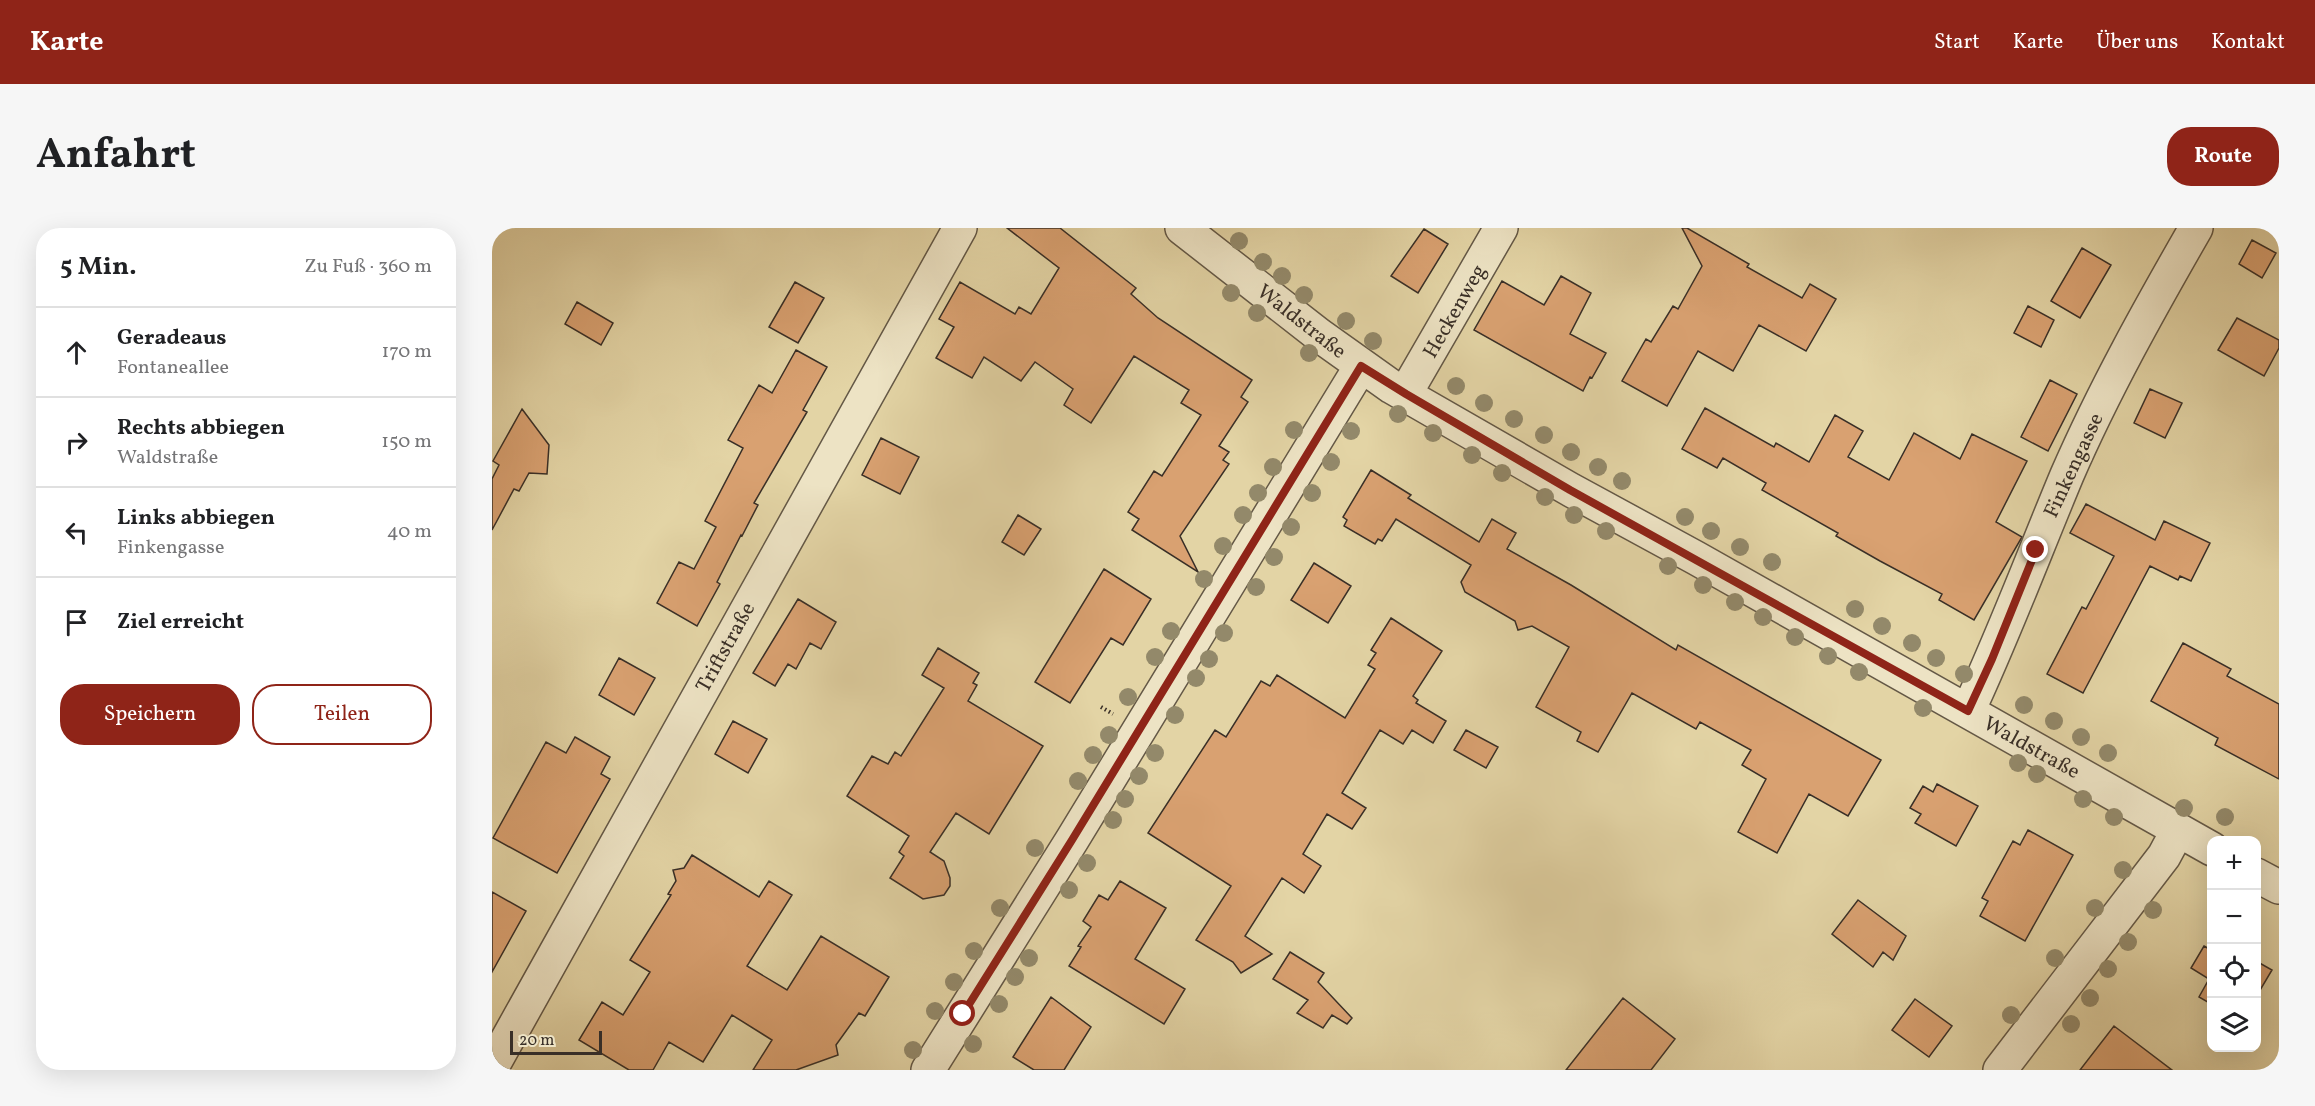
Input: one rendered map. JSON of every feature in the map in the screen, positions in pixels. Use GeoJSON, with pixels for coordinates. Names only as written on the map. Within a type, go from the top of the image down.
{"type":"FeatureCollection","features":[{"type":"Feature","properties":{"kind":"street","name":"Triftstraße"},"geometry":{"type":"LineString","coordinates":[[492,1067],[960,228]]}},
{"type":"Feature","properties":{"kind":"street","name":"Waldstraße"},"geometry":{"type":"LineString","coordinates":[[1182,228],[1361,366],[1406,394],[1570,490],[2207,847]]}},
{"type":"Feature","properties":{"kind":"street","name":"Heckenweg"},"geometry":{"type":"LineString","coordinates":[[1406,394],[1501,228]]}},
{"type":"Feature","properties":{"kind":"street","name":"Finkengasse"},"geometry":{"type":"LineString","coordinates":[[1968,711],[1992,659],[2068,474],[2126,356],[2196,228]]}},
{"type":"Feature","properties":{"kind":"street"},"geometry":{"type":"LineString","coordinates":[[928,1070],[1066,850],[1361,366]]}},
{"type":"Feature","properties":{"kind":"street"},"geometry":{"type":"LineString","coordinates":[[2000,1070],[2164,856],[2178,830]]}},
{"type":"Feature","properties":{"kind":"street"},"geometry":{"type":"LineString","coordinates":[[2261,877],[2279,887]]}},
{"type":"Feature","properties":{"kind":"building"},"geometry":{"type":"Polygon","coordinates":[[[1007,228],[1060,228],[1136,288],[1131,294],[1158,318],[1252,380],[1241,397],[1248,402],[1219,446],[1229,452],[1223,460],[1229,464],[1180,536],[1198,572],[1132,530],[1139,519],[1128,512],[1154,471],[1162,476],[1201,415],[1181,403],[1189,390],[1134,356],[1091,423],[1064,405],[1073,389],[1035,362],[1021,381],[984,357],[972,378],[936,358],[954,327],[939,319],[960,282],[1015,314],[1019,307],[1031,314],[1059,268],[1007,228]]]}},
{"type":"Feature","properties":{"kind":"building"},"geometry":{"type":"Polygon","coordinates":[[[1682,228],[1687,228],[1749,264],[1747,267],[1802,298],[1810,284],[1836,299],[1806,351],[1759,325],[1733,371],[1698,351],[1667,406],[1622,381],[1646,339],[1651,342],[1673,306],[1678,309],[1702,266],[1682,228]]]}},
{"type":"Feature","properties":{"kind":"building"},"geometry":{"type":"Polygon","coordinates":[[[1424,229],[1448,244],[1418,293],[1391,276],[1424,229]]]}},
{"type":"Feature","properties":{"kind":"building"},"geometry":{"type":"Polygon","coordinates":[[[2252,240],[2276,253],[2262,278],[2239,264],[2252,240]]]}},
{"type":"Feature","properties":{"kind":"building"},"geometry":{"type":"Polygon","coordinates":[[[2082,248],[2111,265],[2080,318],[2051,301],[2082,248]]]}},
{"type":"Feature","properties":{"kind":"building"},"geometry":{"type":"Polygon","coordinates":[[[1561,276],[1591,293],[1570,334],[1606,353],[1583,391],[1474,330],[1502,281],[1544,305],[1561,276]]]}},
{"type":"Feature","properties":{"kind":"building"},"geometry":{"type":"Polygon","coordinates":[[[795,282],[824,298],[798,343],[769,327],[795,282]]]}},
{"type":"Feature","properties":{"kind":"building"},"geometry":{"type":"Polygon","coordinates":[[[577,302],[613,323],[601,345],[565,324],[577,302]]]}},
{"type":"Feature","properties":{"kind":"building"},"geometry":{"type":"Polygon","coordinates":[[[2028,306],[2054,320],[2041,347],[2014,333],[2028,306]]]}},
{"type":"Feature","properties":{"kind":"building"},"geometry":{"type":"Polygon","coordinates":[[[2237,318],[2279,340],[2279,348],[2264,376],[2218,350],[2237,318]]]}},
{"type":"Feature","properties":{"kind":"building"},"geometry":{"type":"Polygon","coordinates":[[[796,350],[827,367],[803,410],[807,412],[754,503],[758,505],[717,582],[720,584],[697,626],[657,603],[679,562],[694,569],[716,527],[705,521],[743,448],[728,440],[759,385],[772,393],[796,350]]]}},
{"type":"Feature","properties":{"kind":"building"},"geometry":{"type":"Polygon","coordinates":[[[2050,380],[2077,394],[2048,451],[2021,437],[2050,380]]]}},
{"type":"Feature","properties":{"kind":"building"},"geometry":{"type":"Polygon","coordinates":[[[2150,389],[2182,403],[2165,438],[2134,423],[2150,389]]]}},
{"type":"Feature","properties":{"kind":"building"},"geometry":{"type":"Polygon","coordinates":[[[1705,408],[1774,447],[1776,443],[1809,462],[1835,415],[1863,431],[1848,457],[1889,480],[1914,433],[1960,459],[1972,434],[2027,461],[1996,522],[2022,537],[1974,620],[1939,600],[1942,594],[1836,536],[1838,533],[1762,490],[1766,483],[1723,458],[1717,468],[1682,449],[1705,408]]]}},
{"type":"Feature","properties":{"kind":"building"},"geometry":{"type":"Polygon","coordinates":[[[522,409],[549,445],[547,474],[529,473],[519,491],[514,489],[492,530],[492,479],[499,465],[493,461],[522,409]]]}},
{"type":"Feature","properties":{"kind":"building"},"geometry":{"type":"Polygon","coordinates":[[[881,438],[919,457],[900,494],[862,475],[881,438]]]}},
{"type":"Feature","properties":{"kind":"building"},"geometry":{"type":"Polygon","coordinates":[[[1371,470],[1411,495],[1408,498],[1479,542],[1492,519],[1516,533],[1507,549],[1571,585],[1676,650],[1678,645],[1881,760],[1848,816],[1809,794],[1777,853],[1738,832],[1766,779],[1742,765],[1751,750],[1700,722],[1696,729],[1632,693],[1598,752],[1577,741],[1581,732],[1536,707],[1569,647],[1532,626],[1518,630],[1515,621],[1465,592],[1461,582],[1471,565],[1396,519],[1382,541],[1378,539],[1375,544],[1344,526],[1347,520],[1343,517],[1371,470]]]}},
{"type":"Feature","properties":{"kind":"building"},"geometry":{"type":"Polygon","coordinates":[[[2086,504],[2155,540],[2164,521],[2210,543],[2191,581],[2180,576],[2178,580],[2150,566],[2083,693],[2047,674],[2082,607],[2086,609],[2114,556],[2070,533],[2086,504]]]}},
{"type":"Feature","properties":{"kind":"building"},"geometry":{"type":"Polygon","coordinates":[[[1018,515],[1041,529],[1024,555],[1002,542],[1018,515]]]}},
{"type":"Feature","properties":{"kind":"building"},"geometry":{"type":"Polygon","coordinates":[[[1314,563],[1351,586],[1328,623],[1291,600],[1314,563]]]}},
{"type":"Feature","properties":{"kind":"building"},"geometry":{"type":"Polygon","coordinates":[[[1104,569],[1151,599],[1123,645],[1111,638],[1070,703],[1035,682],[1104,569]]]}},
{"type":"Feature","properties":{"kind":"building"},"geometry":{"type":"Polygon","coordinates":[[[798,599],[836,622],[821,649],[810,643],[796,669],[788,664],[775,686],[753,673],[798,599]]]}},
{"type":"Feature","properties":{"kind":"building"},"geometry":{"type":"Polygon","coordinates":[[[1391,618],[1442,651],[1413,696],[1418,700],[1416,703],[1446,721],[1433,743],[1412,730],[1403,744],[1380,730],[1342,793],[1366,808],[1352,829],[1327,814],[1303,854],[1321,866],[1304,893],[1282,878],[1245,936],[1272,954],[1241,973],[1233,962],[1196,940],[1231,886],[1148,833],[1215,730],[1226,737],[1261,681],[1270,686],[1277,675],[1345,718],[1375,669],[1368,665],[1376,653],[1371,650],[1391,618]]]}},
{"type":"Feature","properties":{"kind":"building"},"geometry":{"type":"Polygon","coordinates":[[[2183,643],[2231,669],[2227,676],[2279,704],[2279,779],[2215,745],[2218,738],[2151,701],[2183,643]]]}},
{"type":"Feature","properties":{"kind":"building"},"geometry":{"type":"Polygon","coordinates":[[[938,648],[979,673],[973,683],[977,685],[968,701],[1043,746],[989,834],[956,813],[930,852],[944,861],[950,878],[950,886],[944,895],[923,899],[890,878],[904,856],[899,852],[909,836],[847,796],[872,756],[888,764],[895,752],[901,756],[944,688],[922,675],[938,648]]]}},
{"type":"Feature","properties":{"kind":"building"},"geometry":{"type":"Polygon","coordinates":[[[619,658],[655,678],[634,715],[599,695],[619,658]]]}},
{"type":"Feature","properties":{"kind":"building"},"geometry":{"type":"Polygon","coordinates":[[[733,721],[767,739],[748,773],[715,754],[733,721]]]}},
{"type":"Feature","properties":{"kind":"building"},"geometry":{"type":"Polygon","coordinates":[[[1466,730],[1498,747],[1486,768],[1454,750],[1466,730]]]}},
{"type":"Feature","properties":{"kind":"building"},"geometry":{"type":"Polygon","coordinates":[[[575,737],[610,757],[601,774],[610,779],[557,873],[493,838],[546,742],[566,753],[575,737]]]}},
{"type":"Feature","properties":{"kind":"building"},"geometry":{"type":"Polygon","coordinates":[[[1937,784],[1978,806],[1956,846],[1915,823],[1921,814],[1910,808],[1923,786],[1933,792],[1937,784]]]}},
{"type":"Feature","properties":{"kind":"building"},"geometry":{"type":"Polygon","coordinates":[[[2028,830],[2073,855],[2025,941],[1980,916],[1988,901],[1982,898],[2013,841],[2020,845],[2028,830]]]}},
{"type":"Feature","properties":{"kind":"building"},"geometry":{"type":"Polygon","coordinates":[[[692,855],[759,897],[769,881],[792,895],[747,966],[787,990],[821,936],[889,977],[865,1016],[859,1013],[836,1045],[838,1055],[796,1070],[753,1070],[772,1040],[732,1015],[703,1062],[669,1042],[653,1070],[629,1070],[579,1040],[602,1002],[623,1015],[650,972],[630,960],[671,895],[668,894],[676,881],[673,870],[684,868],[692,855]]]}},
{"type":"Feature","properties":{"kind":"building"},"geometry":{"type":"Polygon","coordinates":[[[1120,881],[1166,908],[1135,959],[1185,989],[1164,1024],[1069,966],[1081,947],[1078,946],[1091,927],[1083,921],[1099,895],[1108,900],[1120,881]]]}},
{"type":"Feature","properties":{"kind":"building"},"geometry":{"type":"Polygon","coordinates":[[[492,892],[526,911],[492,972],[492,892]]]}},
{"type":"Feature","properties":{"kind":"building"},"geometry":{"type":"Polygon","coordinates":[[[1858,900],[1906,936],[1893,960],[1883,952],[1873,967],[1832,934],[1858,900]]]}},
{"type":"Feature","properties":{"kind":"building"},"geometry":{"type":"Polygon","coordinates":[[[2204,946],[2207,948],[2207,978],[2191,968],[2204,946]]]}},
{"type":"Feature","properties":{"kind":"building"},"geometry":{"type":"Polygon","coordinates":[[[1290,952],[1324,973],[1318,982],[1352,1018],[1347,1024],[1332,1015],[1323,1028],[1297,1013],[1308,1000],[1273,979],[1290,952]]]}},
{"type":"Feature","properties":{"kind":"building"},"geometry":{"type":"Polygon","coordinates":[[[2261,964],[2272,970],[2261,989],[2261,964]]]}},
{"type":"Feature","properties":{"kind":"building"},"geometry":{"type":"Polygon","coordinates":[[[2207,983],[2207,1002],[2199,997],[2207,983]]]}},
{"type":"Feature","properties":{"kind":"building"},"geometry":{"type":"Polygon","coordinates":[[[1051,997],[1091,1027],[1064,1070],[1034,1070],[1013,1057],[1051,997]]]}},
{"type":"Feature","properties":{"kind":"building"},"geometry":{"type":"Polygon","coordinates":[[[1623,998],[1675,1039],[1651,1070],[1566,1070],[1623,998]]]}},
{"type":"Feature","properties":{"kind":"building"},"geometry":{"type":"Polygon","coordinates":[[[1915,999],[1952,1026],[1929,1057],[1892,1030],[1915,999]]]}},
{"type":"Feature","properties":{"kind":"building"},"geometry":{"type":"Polygon","coordinates":[[[2114,1026],[2172,1070],[2080,1070],[2114,1026]]]}},
{"type":"Feature","properties":{"kind":"route"},"geometry":{"type":"LineString","coordinates":[[963,1014],[1072,840],[1361,366],[1570,490],[1968,711],[1992,659],[2036,550]]}}]}
